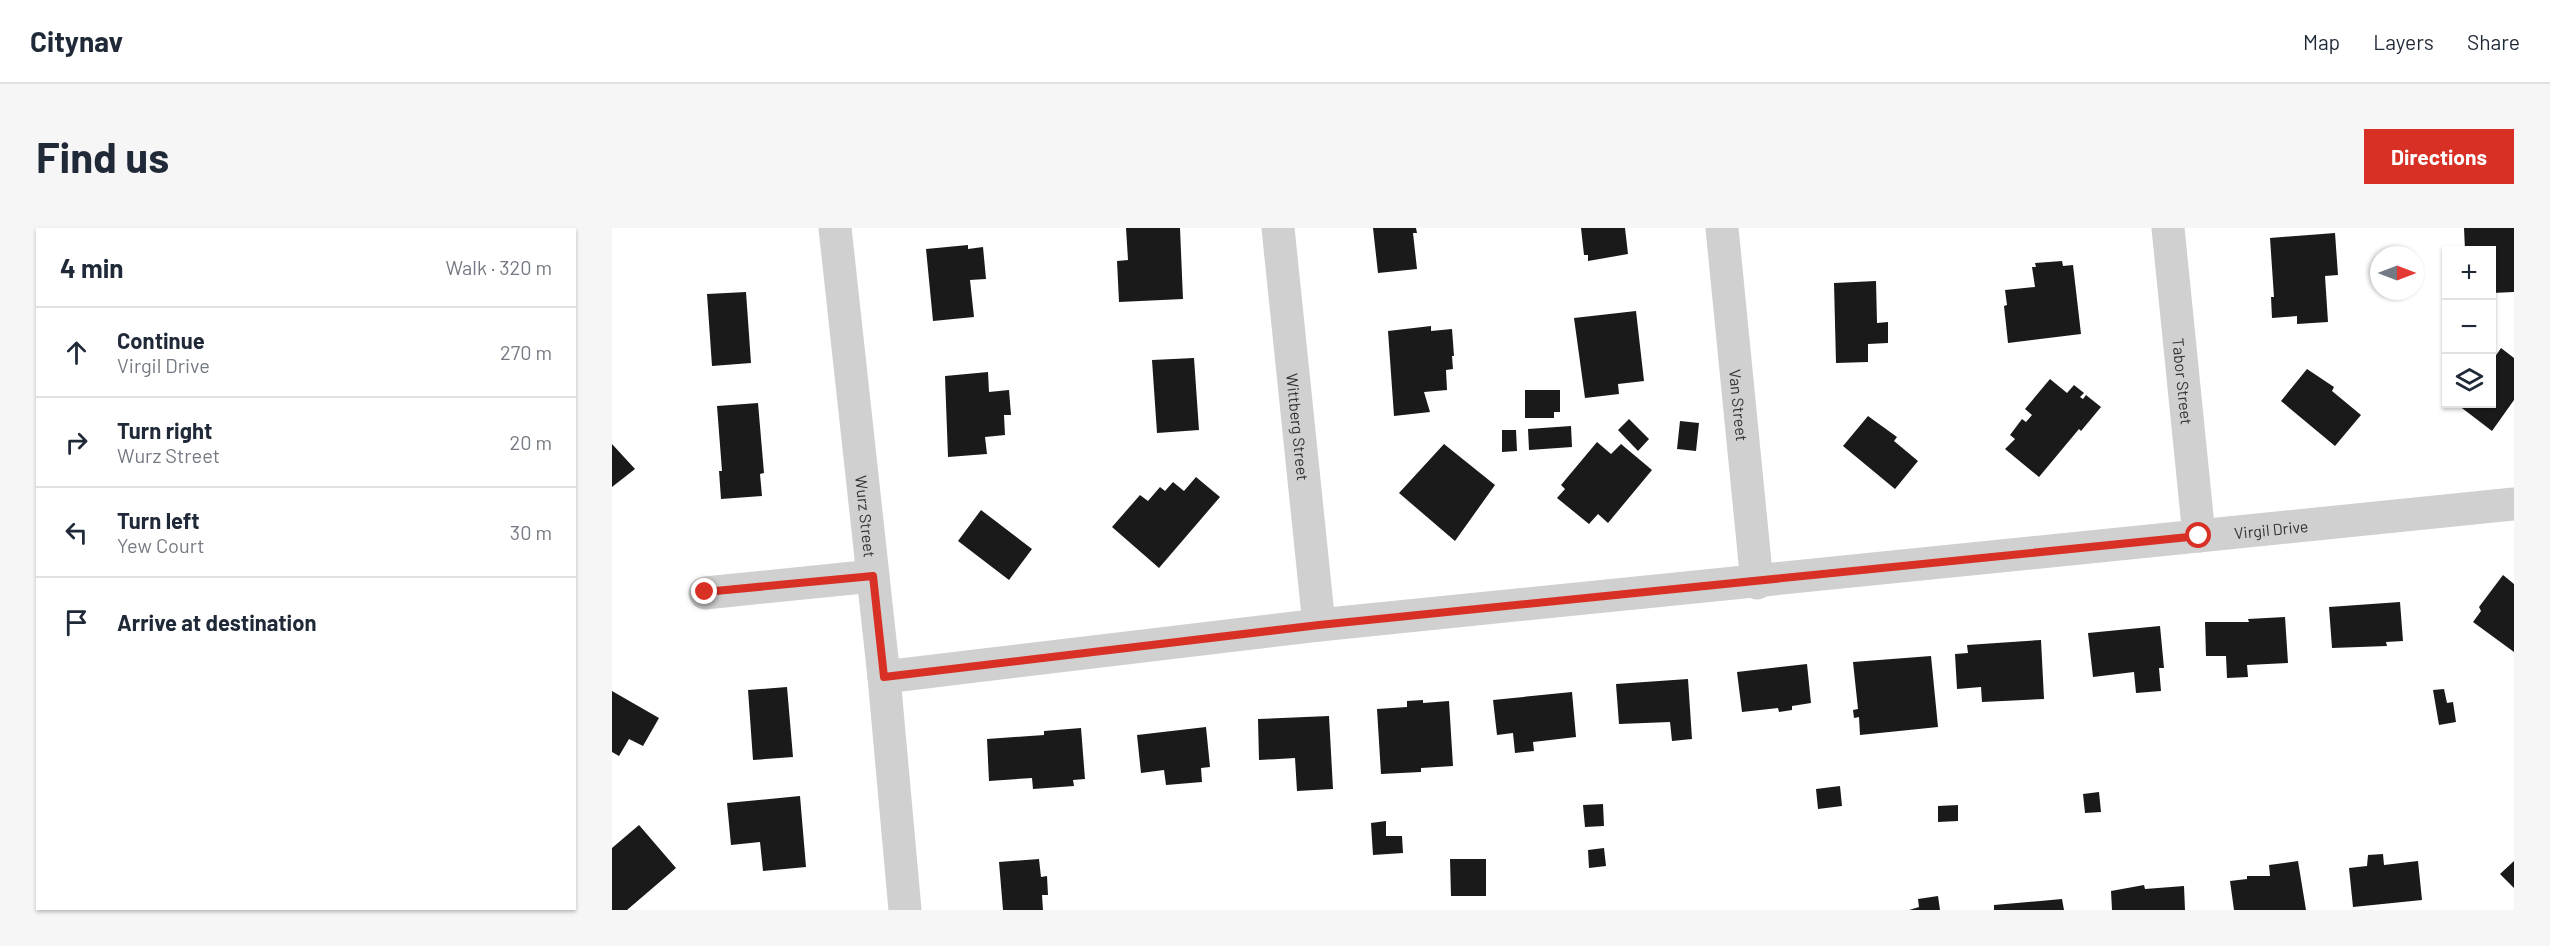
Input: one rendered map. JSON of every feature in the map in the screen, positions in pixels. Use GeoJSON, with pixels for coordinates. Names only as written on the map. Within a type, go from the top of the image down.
{"type":"FeatureCollection","features":[{"type":"Feature","properties":{"kind":"street","name":"Wurz Street"},"geometry":{"type":"LineString","coordinates":[[835,228],[884,677],[905,910]]}},
{"type":"Feature","properties":{"kind":"street","name":"Wittberg Street"},"geometry":{"type":"LineString","coordinates":[[1278,228],[1319,625]]}},
{"type":"Feature","properties":{"kind":"street","name":"Van Street"},"geometry":{"type":"LineString","coordinates":[[1722,228],[1757,583]]}},
{"type":"Feature","properties":{"kind":"street","name":"Tabor Street"},"geometry":{"type":"LineString","coordinates":[[2168,228],[2199,536]]}},
{"type":"Feature","properties":{"kind":"street","name":"Virgil Drive"},"geometry":{"type":"LineString","coordinates":[[884,677],[1319,625],[1757,583],[2514,504]]}},
{"type":"Feature","properties":{"kind":"street"},"geometry":{"type":"LineString","coordinates":[[705,592],[873,576]]}},
{"type":"Feature","properties":{"kind":"building"},"geometry":{"type":"Polygon","coordinates":[[[1126,228],[1180,228],[1183,299],[1119,302],[1117,261],[1128,260],[1126,228]]]}},
{"type":"Feature","properties":{"kind":"building"},"geometry":{"type":"Polygon","coordinates":[[[1373,228],[1416,228],[1417,233],[1413,233],[1417,269],[1378,273],[1373,228]]]}},
{"type":"Feature","properties":{"kind":"building"},"geometry":{"type":"Polygon","coordinates":[[[1581,228],[1625,228],[1628,254],[1588,261],[1588,255],[1584,255],[1581,228]]]}},
{"type":"Feature","properties":{"kind":"building"},"geometry":{"type":"Polygon","coordinates":[[[2464,228],[2514,228],[2514,292],[2496,293],[2496,246],[2465,246],[2464,228]]]}},
{"type":"Feature","properties":{"kind":"building"},"geometry":{"type":"Polygon","coordinates":[[[2335,233],[2338,275],[2325,276],[2328,322],[2297,324],[2297,316],[2272,318],[2271,297],[2274,297],[2270,238],[2335,233]]]}},
{"type":"Feature","properties":{"kind":"building"},"geometry":{"type":"Polygon","coordinates":[[[968,245],[968,249],[983,247],[986,279],[970,280],[974,317],[933,321],[926,249],[968,245]]]}},
{"type":"Feature","properties":{"kind":"building"},"geometry":{"type":"Polygon","coordinates":[[[2062,261],[2063,266],[2073,265],[2081,334],[2008,343],[2004,306],[2007,305],[2005,290],[2035,287],[2032,267],[2036,267],[2035,263],[2062,261]]]}},
{"type":"Feature","properties":{"kind":"building"},"geometry":{"type":"Polygon","coordinates":[[[1876,281],[1877,323],[1888,322],[1888,343],[1868,344],[1868,362],[1836,363],[1834,283],[1876,281]]]}},
{"type":"Feature","properties":{"kind":"building"},"geometry":{"type":"Polygon","coordinates":[[[746,292],[751,363],[712,366],[707,294],[746,292]]]}},
{"type":"Feature","properties":{"kind":"building"},"geometry":{"type":"Polygon","coordinates":[[[1636,311],[1644,381],[1618,384],[1619,394],[1585,398],[1574,318],[1636,311]]]}},
{"type":"Feature","properties":{"kind":"building"},"geometry":{"type":"Polygon","coordinates":[[[1431,326],[1431,331],[1452,329],[1453,369],[1446,370],[1447,390],[1424,392],[1430,412],[1394,416],[1388,331],[1431,326]]]}},
{"type":"Feature","properties":{"kind":"building"},"geometry":{"type":"Polygon","coordinates":[[[2501,348],[2514,358],[2514,400],[2492,431],[2462,408],[2496,408],[2496,355],[2501,348]]]}},
{"type":"Feature","properties":{"kind":"building"},"geometry":{"type":"Polygon","coordinates":[[[1194,358],[1199,430],[1157,433],[1152,360],[1194,358]]]}},
{"type":"Feature","properties":{"kind":"building"},"geometry":{"type":"Polygon","coordinates":[[[2307,369],[2334,387],[2332,391],[2361,415],[2335,446],[2281,401],[2307,369]]]}},
{"type":"Feature","properties":{"kind":"building"},"geometry":{"type":"Polygon","coordinates":[[[988,372],[989,392],[1009,390],[1011,415],[1004,415],[1005,435],[985,437],[987,454],[948,457],[945,376],[988,372]]]}},
{"type":"Feature","properties":{"kind":"building"},"geometry":{"type":"Polygon","coordinates":[[[2050,379],[2067,393],[2074,385],[2084,393],[2080,397],[2083,399],[2086,395],[2101,407],[2081,431],[2079,429],[2039,477],[2005,449],[2015,439],[2010,435],[2022,419],[2026,422],[2032,415],[2025,409],[2050,379]]]}},
{"type":"Feature","properties":{"kind":"building"},"geometry":{"type":"Polygon","coordinates":[[[1525,390],[1560,390],[1560,412],[1554,412],[1554,418],[1525,418],[1525,390]]]}},
{"type":"Feature","properties":{"kind":"building"},"geometry":{"type":"Polygon","coordinates":[[[758,403],[764,473],[760,474],[762,496],[721,499],[719,471],[722,471],[717,406],[758,403]]]}},
{"type":"Feature","properties":{"kind":"building"},"geometry":{"type":"Polygon","coordinates":[[[1868,416],[1897,437],[1894,441],[1918,461],[1895,489],[1843,446],[1868,416]]]}},
{"type":"Feature","properties":{"kind":"building"},"geometry":{"type":"Polygon","coordinates":[[[1629,419],[1649,439],[1638,451],[1618,430],[1629,419]]]}},
{"type":"Feature","properties":{"kind":"building"},"geometry":{"type":"Polygon","coordinates":[[[1680,421],[1699,423],[1696,451],[1677,449],[1680,421]]]}},
{"type":"Feature","properties":{"kind":"building"},"geometry":{"type":"Polygon","coordinates":[[[1571,426],[1572,447],[1529,450],[1528,429],[1571,426]]]}},
{"type":"Feature","properties":{"kind":"building"},"geometry":{"type":"Polygon","coordinates":[[[1502,430],[1516,430],[1517,451],[1502,452],[1502,430]]]}},
{"type":"Feature","properties":{"kind":"building"},"geometry":{"type":"Polygon","coordinates":[[[1597,442],[1611,454],[1621,444],[1652,470],[1608,523],[1598,514],[1589,524],[1557,498],[1565,489],[1561,485],[1597,442]]]}},
{"type":"Feature","properties":{"kind":"building"},"geometry":{"type":"Polygon","coordinates":[[[612,444],[635,469],[612,487],[612,444]]]}},
{"type":"Feature","properties":{"kind":"building"},"geometry":{"type":"Polygon","coordinates":[[[1444,444],[1495,485],[1455,541],[1399,493],[1444,444]]]}},
{"type":"Feature","properties":{"kind":"building"},"geometry":{"type":"Polygon","coordinates":[[[1196,477],[1220,497],[1159,568],[1112,527],[1140,495],[1148,501],[1160,487],[1165,491],[1173,482],[1184,491],[1196,477]]]}},
{"type":"Feature","properties":{"kind":"building"},"geometry":{"type":"Polygon","coordinates":[[[981,510],[1032,549],[1009,580],[958,541],[981,510]]]}},
{"type":"Feature","properties":{"kind":"building"},"geometry":{"type":"Polygon","coordinates":[[[2503,575],[2514,584],[2514,652],[2473,622],[2481,611],[2479,607],[2503,575]]]}},
{"type":"Feature","properties":{"kind":"building"},"geometry":{"type":"Polygon","coordinates":[[[2400,602],[2403,641],[2386,642],[2387,646],[2332,648],[2329,607],[2400,602]]]}},
{"type":"Feature","properties":{"kind":"building"},"geometry":{"type":"Polygon","coordinates":[[[2285,617],[2288,663],[2247,665],[2248,677],[2227,678],[2226,656],[2206,656],[2205,622],[2249,622],[2248,619],[2285,617]]]}},
{"type":"Feature","properties":{"kind":"building"},"geometry":{"type":"Polygon","coordinates":[[[2160,626],[2164,668],[2159,668],[2161,691],[2136,693],[2134,672],[2093,677],[2088,633],[2160,626]]]}},
{"type":"Feature","properties":{"kind":"building"},"geometry":{"type":"Polygon","coordinates":[[[2041,640],[2044,699],[1982,702],[1981,687],[1957,689],[1955,654],[1968,653],[1967,645],[2041,640]]]}},
{"type":"Feature","properties":{"kind":"building"},"geometry":{"type":"Polygon","coordinates":[[[1931,656],[1938,727],[1860,735],[1859,717],[1854,718],[1853,710],[1858,709],[1853,662],[1931,656]]]}},
{"type":"Feature","properties":{"kind":"building"},"geometry":{"type":"Polygon","coordinates":[[[1807,664],[1811,703],[1792,706],[1792,710],[1779,712],[1778,708],[1742,712],[1737,672],[1807,664]]]}},
{"type":"Feature","properties":{"kind":"building"},"geometry":{"type":"Polygon","coordinates":[[[1688,679],[1692,739],[1672,741],[1670,722],[1619,724],[1616,684],[1688,679]]]}},
{"type":"Feature","properties":{"kind":"building"},"geometry":{"type":"Polygon","coordinates":[[[787,687],[793,757],[753,760],[748,690],[787,687]]]}},
{"type":"Feature","properties":{"kind":"building"},"geometry":{"type":"Polygon","coordinates":[[[2444,689],[2447,703],[2453,702],[2456,722],[2439,725],[2433,690],[2444,689]]]}},
{"type":"Feature","properties":{"kind":"building"},"geometry":{"type":"Polygon","coordinates":[[[612,691],[659,718],[643,746],[629,739],[619,756],[612,752],[612,691]]]}},
{"type":"Feature","properties":{"kind":"building"},"geometry":{"type":"Polygon","coordinates":[[[1572,692],[1576,737],[1533,742],[1534,751],[1515,753],[1513,733],[1497,735],[1493,700],[1572,692]]]}},
{"type":"Feature","properties":{"kind":"building"},"geometry":{"type":"Polygon","coordinates":[[[1423,700],[1423,703],[1449,701],[1453,766],[1421,768],[1421,772],[1381,774],[1377,709],[1407,707],[1407,701],[1423,700]]]}},
{"type":"Feature","properties":{"kind":"building"},"geometry":{"type":"Polygon","coordinates":[[[1329,716],[1333,789],[1297,791],[1295,758],[1259,760],[1258,719],[1329,716]]]}},
{"type":"Feature","properties":{"kind":"building"},"geometry":{"type":"Polygon","coordinates":[[[1206,727],[1210,767],[1201,768],[1202,782],[1166,785],[1164,770],[1141,773],[1137,735],[1206,727]]]}},
{"type":"Feature","properties":{"kind":"building"},"geometry":{"type":"Polygon","coordinates":[[[1081,728],[1085,779],[1073,780],[1074,786],[1033,789],[1032,778],[989,781],[987,739],[1044,735],[1044,731],[1081,728]]]}},
{"type":"Feature","properties":{"kind":"building"},"geometry":{"type":"Polygon","coordinates":[[[1840,786],[1842,806],[1818,809],[1816,789],[1840,786]]]}},
{"type":"Feature","properties":{"kind":"building"},"geometry":{"type":"Polygon","coordinates":[[[2099,792],[2101,812],[2085,813],[2083,794],[2099,792]]]}},
{"type":"Feature","properties":{"kind":"building"},"geometry":{"type":"Polygon","coordinates":[[[800,796],[806,867],[763,871],[760,842],[731,845],[727,803],[800,796]]]}},
{"type":"Feature","properties":{"kind":"building"},"geometry":{"type":"Polygon","coordinates":[[[1603,804],[1604,826],[1585,827],[1583,805],[1603,804]]]}},
{"type":"Feature","properties":{"kind":"building"},"geometry":{"type":"Polygon","coordinates":[[[1958,805],[1958,821],[1938,822],[1938,806],[1958,805]]]}},
{"type":"Feature","properties":{"kind":"building"},"geometry":{"type":"Polygon","coordinates":[[[1386,821],[1386,836],[1402,836],[1403,853],[1373,855],[1371,823],[1386,821]]]}},
{"type":"Feature","properties":{"kind":"building"},"geometry":{"type":"Polygon","coordinates":[[[639,825],[676,868],[627,910],[612,910],[612,848],[639,825]]]}},
{"type":"Feature","properties":{"kind":"building"},"geometry":{"type":"Polygon","coordinates":[[[1604,848],[1606,866],[1589,868],[1588,850],[1604,848]]]}},
{"type":"Feature","properties":{"kind":"building"},"geometry":{"type":"Polygon","coordinates":[[[2383,854],[2384,865],[2418,861],[2422,900],[2353,907],[2349,868],[2367,866],[2368,855],[2383,854]]]}},
{"type":"Feature","properties":{"kind":"building"},"geometry":{"type":"Polygon","coordinates":[[[1039,859],[1041,877],[1047,876],[1048,895],[1042,895],[1043,910],[1003,910],[999,862],[1039,859]]]}},
{"type":"Feature","properties":{"kind":"building"},"geometry":{"type":"Polygon","coordinates":[[[1450,859],[1486,859],[1486,896],[1451,896],[1450,859]]]}},
{"type":"Feature","properties":{"kind":"building"},"geometry":{"type":"Polygon","coordinates":[[[2298,861],[2306,910],[2234,910],[2230,881],[2247,879],[2247,876],[2270,876],[2269,865],[2298,861]]]}},
{"type":"Feature","properties":{"kind":"building"},"geometry":{"type":"Polygon","coordinates":[[[2514,861],[2514,888],[2500,874],[2514,861]]]}},
{"type":"Feature","properties":{"kind":"building"},"geometry":{"type":"Polygon","coordinates":[[[2144,885],[2145,889],[2184,886],[2185,910],[2112,910],[2111,891],[2144,885]]]}},
{"type":"Feature","properties":{"kind":"building"},"geometry":{"type":"Polygon","coordinates":[[[1938,896],[1940,910],[1909,910],[1919,907],[1918,899],[1938,896]]]}},
{"type":"Feature","properties":{"kind":"building"},"geometry":{"type":"Polygon","coordinates":[[[2062,899],[2064,910],[1994,910],[1994,905],[2062,899]]]}},
{"type":"Feature","properties":{"kind":"route"},"geometry":{"type":"LineString","coordinates":[[705,592],[873,576],[884,677],[1319,625],[1757,583],[2199,536]]}}]}
